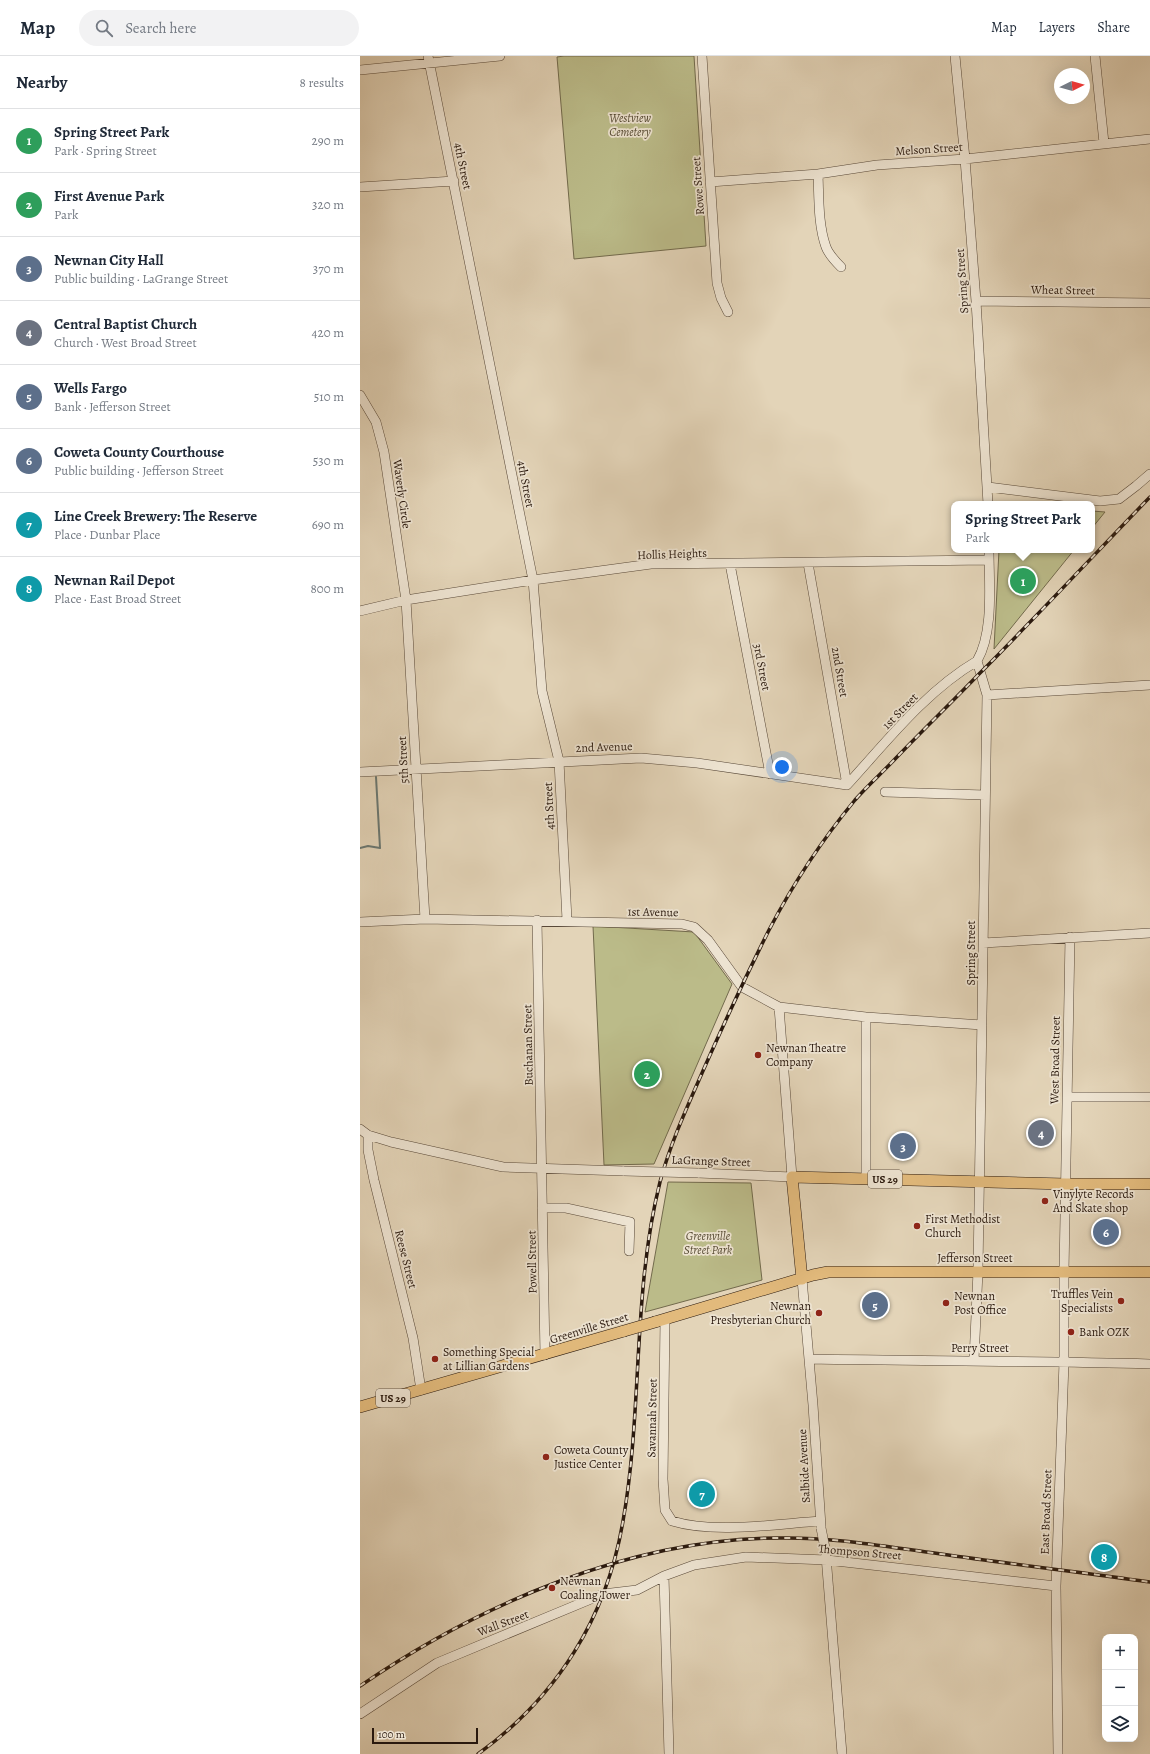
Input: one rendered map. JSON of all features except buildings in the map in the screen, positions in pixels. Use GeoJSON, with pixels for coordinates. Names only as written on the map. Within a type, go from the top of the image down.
{"type":"FeatureCollection","features":[{"type":"Feature","properties":{"kind":"main road","name":"LaGrange Street"},"geometry":{"type":"LineString","coordinates":[[792,1177],[1066,1184]]}},
{"type":"Feature","properties":{"kind":"main road","name":"Salbide Avenue"},"geometry":{"type":"LineString","coordinates":[[792,1177],[802,1279]]}},
{"type":"Feature","properties":{"kind":"main road","name":"US 29"},"geometry":{"type":"LineString","coordinates":[[1066,1184],[1150,1184]]}},
{"type":"Feature","properties":{"kind":"main road"},"geometry":{"type":"LineString","coordinates":[[801,1265],[808,1269],[828,1272]]}},
{"type":"Feature","properties":{"kind":"main road","name":"Jefferson Street"},"geometry":{"type":"LineString","coordinates":[[802,1279],[828,1272],[1150,1272]]}},
{"type":"Feature","properties":{"kind":"main road","name":"Greenville Street"},"geometry":{"type":"LineString","coordinates":[[360,1407],[624,1332],[660,1320],[802,1279]]}},
{"type":"Feature","properties":{"kind":"street"},"geometry":{"type":"LineString","coordinates":[[360,70],[429,59],[500,56]]}},
{"type":"Feature","properties":{"kind":"street","name":"Rowe Street"},"geometry":{"type":"LineString","coordinates":[[702,56],[717,283],[721,298],[728,312]]}},
{"type":"Feature","properties":{"kind":"street","name":"Spring Street"},"geometry":{"type":"LineString","coordinates":[[955,56],[976,301],[988,501]]}},
{"type":"Feature","properties":{"kind":"street"},"geometry":{"type":"LineString","coordinates":[[1095,56],[1104,143]]}},
{"type":"Feature","properties":{"kind":"street","name":"4th Street"},"geometry":{"type":"LineString","coordinates":[[429,59],[533,580],[542,691],[559,761],[567,920]]}},
{"type":"Feature","properties":{"kind":"street","name":"Melson Street"},"geometry":{"type":"LineString","coordinates":[[710,182],[818,174],[877,165],[965,159],[1150,139]]}},
{"type":"Feature","properties":{"kind":"street"},"geometry":{"type":"LineString","coordinates":[[818,174],[825,246],[831,257],[841,267]]}},
{"type":"Feature","properties":{"kind":"street"},"geometry":{"type":"LineString","coordinates":[[360,187],[454,181]]}},
{"type":"Feature","properties":{"kind":"street","name":"Wheat Street"},"geometry":{"type":"LineString","coordinates":[[976,301],[1150,303]]}},
{"type":"Feature","properties":{"kind":"street","name":"Waverly Circle"},"geometry":{"type":"LineString","coordinates":[[360,395],[376,422],[384,452],[406,600]]}},
{"type":"Feature","properties":{"kind":"street"},"geometry":{"type":"LineString","coordinates":[[988,486],[1100,501],[1119,498],[1150,474]]}},
{"type":"Feature","properties":{"kind":"street"},"geometry":{"type":"LineString","coordinates":[[977,661],[983,651],[988,632],[989,553]]}},
{"type":"Feature","properties":{"kind":"street","name":"Hollis Heights"},"geometry":{"type":"LineString","coordinates":[[360,611],[406,600],[533,580],[651,564],[989,560]]}},
{"type":"Feature","properties":{"kind":"street","name":"2nd Street"},"geometry":{"type":"LineString","coordinates":[[808,563],[848,785]]}},
{"type":"Feature","properties":{"kind":"street","name":"3rd Street"},"geometry":{"type":"LineString","coordinates":[[730,564],[770,774]]}},
{"type":"Feature","properties":{"kind":"street","name":"5th Street"},"geometry":{"type":"LineString","coordinates":[[406,600],[425,918]]}},
{"type":"Feature","properties":{"kind":"street","name":"Spring Street"},"geometry":{"type":"LineString","coordinates":[[974,1360],[978,1271],[978,1181],[987,696],[977,661]]}},
{"type":"Feature","properties":{"kind":"street","name":"1st Street"},"geometry":{"type":"LineString","coordinates":[[848,785],[913,713],[955,674],[977,661]]}},
{"type":"Feature","properties":{"kind":"street"},"geometry":{"type":"LineString","coordinates":[[987,696],[1150,685]]}},
{"type":"Feature","properties":{"kind":"street","name":"2nd Avenue"},"geometry":{"type":"LineString","coordinates":[[360,772],[641,758],[697,763],[848,785]]}},
{"type":"Feature","properties":{"kind":"street"},"geometry":{"type":"LineString","coordinates":[[885,792],[985,795]]}},
{"type":"Feature","properties":{"kind":"street","name":"1st Avenue"},"geometry":{"type":"LineString","coordinates":[[360,922],[425,918],[567,920],[599,923],[682,924],[694,927],[708,940],[742,987],[779,1007],[866,1017],[982,1025]]}},
{"type":"Feature","properties":{"kind":"street","name":"Buchanan Street"},"geometry":{"type":"LineString","coordinates":[[537,920],[541,1169]]}},
{"type":"Feature","properties":{"kind":"street"},"geometry":{"type":"LineString","coordinates":[[983,943],[1150,933]]}},
{"type":"Feature","properties":{"kind":"street","name":"West Broad Street"},"geometry":{"type":"LineString","coordinates":[[1064,1272],[1070,937]]}},
{"type":"Feature","properties":{"kind":"street"},"geometry":{"type":"LineString","coordinates":[[779,1007],[792,1177]]}},
{"type":"Feature","properties":{"kind":"street"},"geometry":{"type":"LineString","coordinates":[[866,1017],[866,1178]]}},
{"type":"Feature","properties":{"kind":"street"},"geometry":{"type":"LineString","coordinates":[[1067,1097],[1150,1097]]}},
{"type":"Feature","properties":{"kind":"street","name":"LaGrange Street"},"geometry":{"type":"LineString","coordinates":[[360,1129],[368,1135],[503,1167],[792,1177]]}},
{"type":"Feature","properties":{"kind":"street","name":"Reese Street"},"geometry":{"type":"LineString","coordinates":[[368,1135],[368,1150],[374,1180],[413,1338],[421,1390]]}},
{"type":"Feature","properties":{"kind":"street","name":"Powell Street"},"geometry":{"type":"LineString","coordinates":[[541,1169],[545,1354]]}},
{"type":"Feature","properties":{"kind":"street"},"geometry":{"type":"LineString","coordinates":[[542,1208],[566,1208],[630,1222],[629,1252]]}},
{"type":"Feature","properties":{"kind":"street","name":"East Broad Street"},"geometry":{"type":"LineString","coordinates":[[1058,1754],[1056,1586],[1064,1362],[1064,1272]]}},
{"type":"Feature","properties":{"kind":"street","name":"Salbide Avenue"},"geometry":{"type":"LineString","coordinates":[[802,1279],[821,1525],[826,1557],[842,1754]]}},
{"type":"Feature","properties":{"kind":"street","name":"Savannah Street"},"geometry":{"type":"LineString","coordinates":[[660,1320],[663,1479],[665,1510],[672,1521],[685,1525],[708,1528],[821,1525]]}},
{"type":"Feature","properties":{"kind":"street","name":"Perry Street"},"geometry":{"type":"LineString","coordinates":[[809,1359],[913,1361],[974,1360],[1150,1364]]}},
{"type":"Feature","properties":{"kind":"street","name":"Thompson Street"},"geometry":{"type":"LineString","coordinates":[[664,1576],[694,1565],[735,1558],[826,1557],[1056,1586]]}},
{"type":"Feature","properties":{"kind":"street"},"geometry":{"type":"LineString","coordinates":[[664,1576],[669,1754]]}},
{"type":"Feature","properties":{"kind":"street","name":"Wall Street"},"geometry":{"type":"LineString","coordinates":[[360,1714],[437,1663],[603,1594],[638,1590],[664,1576]]}},
{"type":"Feature","properties":{"kind":"green space","name":"Westview Cemetery"},"geometry":{"type":"Polygon","coordinates":[[[694,56],[706,246],[574,259],[557,57],[694,56]]]}},
{"type":"Feature","properties":{"kind":"green space"},"geometry":{"type":"Polygon","coordinates":[[[1095,511],[1105,512],[1095,524],[1095,511]]]}},
{"type":"Feature","properties":{"kind":"green space"},"geometry":{"type":"Polygon","coordinates":[[[999,553],[1072,553],[994,649],[999,553]]]}},
{"type":"Feature","properties":{"kind":"green space"},"geometry":{"type":"Polygon","coordinates":[[[593,926],[694,932],[732,984],[654,1164],[604,1165],[593,926]]]}},
{"type":"Feature","properties":{"kind":"green space","name":"Greenville Street Park"},"geometry":{"type":"Polygon","coordinates":[[[668,1182],[751,1183],[762,1280],[645,1312],[668,1182]]]}},
{"type":"Feature","properties":{"kind":"waterway"},"geometry":{"type":"LineString","coordinates":[[360,848],[368,846],[380,848],[376,777]]}},
{"type":"Feature","properties":{"kind":"railway"},"geometry":{"type":"LineString","coordinates":[[478,1754],[506,1732],[532,1707],[554,1681],[574,1652],[591,1622],[605,1590],[623,1521],[629,1479],[645,1266],[651,1224],[660,1182],[669,1152],[706,1064],[769,930],[809,863],[855,800],[1150,497]]}},
{"type":"Feature","properties":{"kind":"railway"},"geometry":{"type":"LineString","coordinates":[[360,1686],[406,1656],[455,1628],[507,1603],[560,1581],[614,1563],[669,1550],[724,1541],[780,1538],[820,1539],[1150,1582]]}},
{"type":"Feature","properties":{"kind":"place","name":"Spring Street Park"},"geometry":{"type":"Point","coordinates":[1023,581]}},
{"type":"Feature","properties":{"kind":"place","name":"Newnan Theatre Company"},"geometry":{"type":"Point","coordinates":[758,1055]}},
{"type":"Feature","properties":{"kind":"place","name":"First Avenue Park"},"geometry":{"type":"Point","coordinates":[647,1074]}},
{"type":"Feature","properties":{"kind":"place","name":"Central Baptist Church"},"geometry":{"type":"Point","coordinates":[1041,1133]}},
{"type":"Feature","properties":{"kind":"place","name":"Newnan City Hall"},"geometry":{"type":"Point","coordinates":[903,1146]}},
{"type":"Feature","properties":{"kind":"place","name":"Vinylyte Records And Skate shop"},"geometry":{"type":"Point","coordinates":[1045,1201]}},
{"type":"Feature","properties":{"kind":"place","name":"First Methodist Church"},"geometry":{"type":"Point","coordinates":[917,1226]}},
{"type":"Feature","properties":{"kind":"place","name":"Coweta County Courthouse"},"geometry":{"type":"Point","coordinates":[1106,1232]}},
{"type":"Feature","properties":{"kind":"place","name":"Truffles Vein Specialists"},"geometry":{"type":"Point","coordinates":[1121,1301]}},
{"type":"Feature","properties":{"kind":"place","name":"Newnan Post Office"},"geometry":{"type":"Point","coordinates":[946,1303]}},
{"type":"Feature","properties":{"kind":"place","name":"Wells Fargo"},"geometry":{"type":"Point","coordinates":[875,1305]}},
{"type":"Feature","properties":{"kind":"place","name":"Newnan Presbyterian Church"},"geometry":{"type":"Point","coordinates":[819,1313]}},
{"type":"Feature","properties":{"kind":"place","name":"Bank OZK"},"geometry":{"type":"Point","coordinates":[1071,1332]}},
{"type":"Feature","properties":{"kind":"place","name":"Something Special at Lillian Gardens"},"geometry":{"type":"Point","coordinates":[435,1359]}},
{"type":"Feature","properties":{"kind":"place","name":"Coweta County Justice Center"},"geometry":{"type":"Point","coordinates":[546,1457]}},
{"type":"Feature","properties":{"kind":"place","name":"Line Creek Brewery: The Reserve"},"geometry":{"type":"Point","coordinates":[702,1494]}},
{"type":"Feature","properties":{"kind":"place","name":"Newnan Rail Depot"},"geometry":{"type":"Point","coordinates":[1104,1557]}},
{"type":"Feature","properties":{"kind":"place","name":"Newnan Coaling Tower"},"geometry":{"type":"Point","coordinates":[552,1588]}}]}
